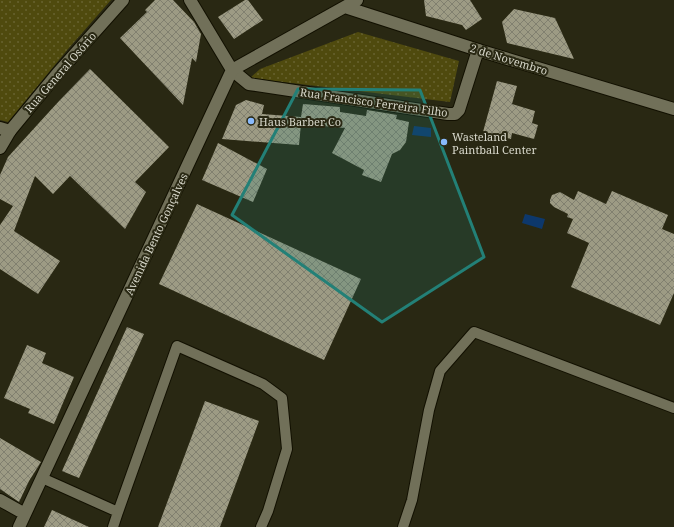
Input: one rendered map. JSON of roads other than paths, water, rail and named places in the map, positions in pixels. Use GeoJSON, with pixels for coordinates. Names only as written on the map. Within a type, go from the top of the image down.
{"type":"FeatureCollection","features":[{"type":"Feature","properties":{"kind":"street","name":"Rua General Osório"},"geometry":{"type":"LineString","coordinates":[[0,148],[5,129],[57,74],[123,0]]}},
{"type":"Feature","properties":{"kind":"street","name":"Rua Francisco Ferreira Filho"},"geometry":{"type":"LineString","coordinates":[[190,0],[232,70],[248,84],[454,114],[459,110],[478,50]]}},
{"type":"Feature","properties":{"kind":"street"},"geometry":{"type":"LineString","coordinates":[[232,70],[357,0]]}},
{"type":"Feature","properties":{"kind":"street","name":"2 de Novembro"},"geometry":{"type":"LineString","coordinates":[[345,6],[478,50],[674,109]]}},
{"type":"Feature","properties":{"kind":"street","name":"Avenida Bento Gonçalves"},"geometry":{"type":"LineString","coordinates":[[19,527],[232,70]]}},
{"type":"Feature","properties":{"kind":"street"},"geometry":{"type":"LineString","coordinates":[[0,500],[25,514]]}},
{"type":"Feature","properties":{"kind":"lane"},"geometry":{"type":"LineString","coordinates":[[403,527],[412,500],[429,410],[440,371],[474,332],[674,408]]}},
{"type":"Feature","properties":{"kind":"lane"},"geometry":{"type":"LineString","coordinates":[[113,527],[177,346],[263,384],[282,398],[287,449],[268,511],[261,527]]}},
{"type":"Feature","properties":{"kind":"lane"},"geometry":{"type":"LineString","coordinates":[[42,478],[118,512]]}},
{"type":"Feature","properties":{"kind":"water"},"geometry":{"type":"Polygon","coordinates":[[[414,126],[431,128],[431,137],[412,135],[414,126]]]}},
{"type":"Feature","properties":{"kind":"water"},"geometry":{"type":"Polygon","coordinates":[[[525,214],[545,219],[542,229],[522,223],[525,214]]]}},
{"type":"Feature","properties":{"kind":"place","name":"Haus Barber Co"},"geometry":{"type":"Point","coordinates":[251,121]}},
{"type":"Feature","properties":{"kind":"place","name":"Wasteland Paintball Center"},"geometry":{"type":"Point","coordinates":[444,142]}}]}
